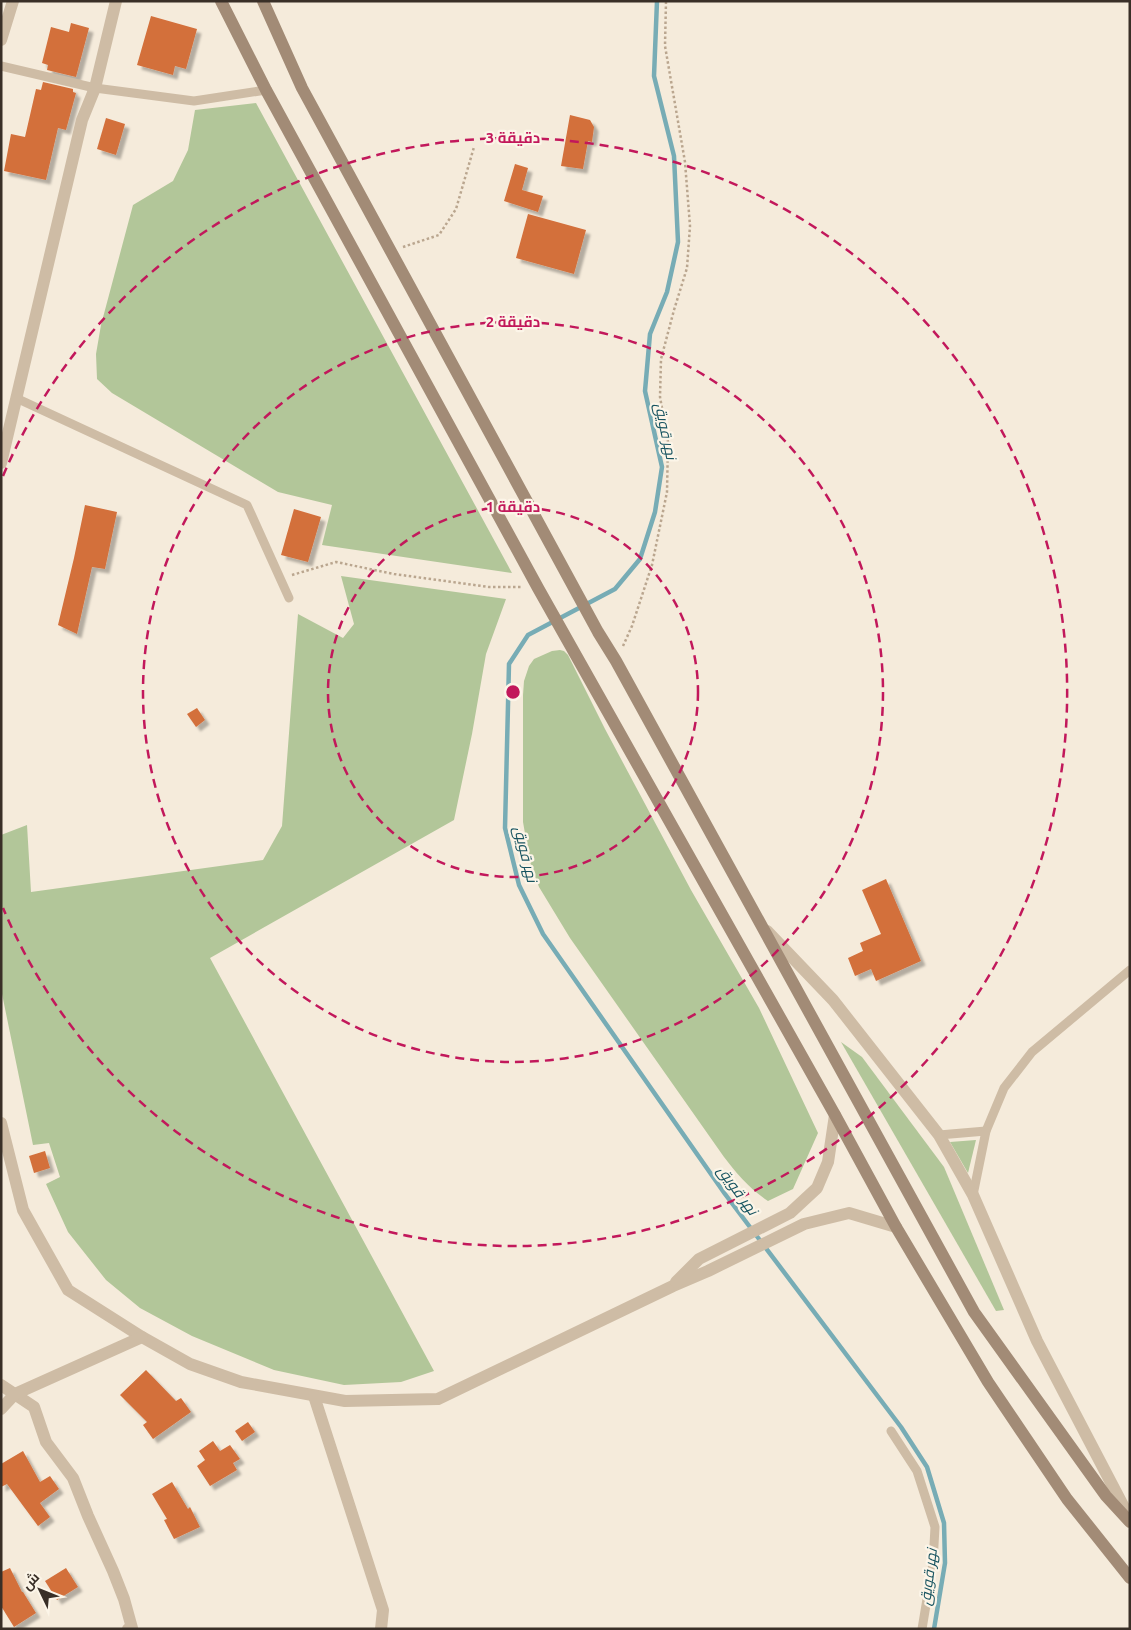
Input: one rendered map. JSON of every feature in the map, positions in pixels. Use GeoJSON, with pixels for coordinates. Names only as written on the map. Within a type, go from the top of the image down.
{"type":"FeatureCollection","features":[{"type":"Feature","properties":{"kind":"main road"},"geometry":{"type":"LineString","coordinates":[[221,1],[266,90],[537,586],[835,1115],[896,1227],[988,1382],[1068,1498],[1130,1578]]}},
{"type":"Feature","properties":{"kind":"main road"},"geometry":{"type":"LineString","coordinates":[[263,1],[302,88],[390,251],[566,574],[763,926],[974,1312],[1106,1496],[1130,1521]]}},
{"type":"Feature","properties":{"kind":"street"},"geometry":{"type":"LineString","coordinates":[[1,40],[13,1]]}},
{"type":"Feature","properties":{"kind":"street"},"geometry":{"type":"LineString","coordinates":[[1,463],[82,120],[95,88],[116,1]]}},
{"type":"Feature","properties":{"kind":"street"},"geometry":{"type":"LineString","coordinates":[[763,926],[833,1000],[940,1135],[973,1195],[1037,1342],[1130,1521]]}},
{"type":"Feature","properties":{"kind":"street"},"geometry":{"type":"LineString","coordinates":[[673,1286],[699,1258],[790,1214],[816,1188],[828,1162],[835,1115]]}},
{"type":"Feature","properties":{"kind":"street"},"geometry":{"type":"LineString","coordinates":[[1,1123],[23,1210],[68,1290],[142,1337],[190,1364],[241,1382],[345,1402],[438,1399],[804,1224],[849,1213],[896,1227]]}},
{"type":"Feature","properties":{"kind":"street"},"geometry":{"type":"LineString","coordinates":[[1,1409],[15,1394],[142,1337]]}},
{"type":"Feature","properties":{"kind":"street"},"geometry":{"type":"LineString","coordinates":[[1,1384],[34,1407],[46,1442],[73,1478],[124,1599],[132,1628],[128,1629]]}},
{"type":"Feature","properties":{"kind":"street"},"geometry":{"type":"LineString","coordinates":[[314,1396],[382,1610],[381,1629]]}},
{"type":"Feature","properties":{"kind":"lane"},"geometry":{"type":"LineString","coordinates":[[1,66],[95,88],[194,101],[266,90]]}},
{"type":"Feature","properties":{"kind":"lane"},"geometry":{"type":"LineString","coordinates":[[16,398],[247,505],[288,598]]}},
{"type":"Feature","properties":{"kind":"lane"},"geometry":{"type":"LineString","coordinates":[[973,1195],[986,1131],[1004,1088],[1032,1052],[1130,970]]}},
{"type":"Feature","properties":{"kind":"lane"},"geometry":{"type":"LineString","coordinates":[[940,1135],[986,1131]]}},
{"type":"Feature","properties":{"kind":"lane"},"geometry":{"type":"LineString","coordinates":[[891,1431],[917,1471],[935,1527],[933,1563],[922,1629]]}},
{"type":"Feature","properties":{"kind":"path"},"geometry":{"type":"LineString","coordinates":[[616,661],[632,626],[652,565],[668,492],[668,442],[660,397],[661,359],[687,268],[690,226],[685,162],[665,46],[666,1]]}},
{"type":"Feature","properties":{"kind":"path"},"geometry":{"type":"LineString","coordinates":[[390,251],[439,235],[456,209],[474,146]]}},
{"type":"Feature","properties":{"kind":"path"},"geometry":{"type":"LineString","coordinates":[[280,578],[336,562],[394,574],[488,587],[526,588],[537,586]]}},
{"type":"Feature","properties":{"kind":"green space"},"geometry":{"type":"Polygon","coordinates":[[[256,103],[512,573],[322,545],[332,505],[278,492],[112,393],[97,379],[96,354],[101,325],[133,205],[173,181],[188,150],[195,110],[256,103]]]}},
{"type":"Feature","properties":{"kind":"green space"},"geometry":{"type":"Polygon","coordinates":[[[341,576],[506,599],[486,654],[454,820],[210,958],[434,1371],[401,1382],[344,1385],[274,1370],[192,1336],[140,1308],[106,1280],[68,1232],[46,1184],[60,1177],[49,1143],[33,1145],[1,989],[1,835],[27,825],[31,892],[263,860],[282,826],[298,614],[343,638],[354,624],[341,576]]]}},
{"type":"Feature","properties":{"kind":"green space"},"geometry":{"type":"Polygon","coordinates":[[[560,650],[568,655],[605,729],[691,890],[759,1008],[818,1133],[793,1189],[768,1201],[744,1181],[724,1157],[570,938],[539,887],[530,862],[523,822],[524,681],[529,666],[534,659],[552,651],[560,650]]]}},
{"type":"Feature","properties":{"kind":"green space"},"geometry":{"type":"Polygon","coordinates":[[[841,1042],[862,1057],[944,1167],[1004,1310],[996,1311],[841,1042]]]}},
{"type":"Feature","properties":{"kind":"green space"},"geometry":{"type":"Polygon","coordinates":[[[976,1140],[968,1173],[950,1142],[976,1140]]]}},
{"type":"Feature","properties":{"kind":"building"},"geometry":{"type":"Polygon","coordinates":[[[151,16],[197,29],[186,69],[175,66],[173,75],[137,65],[151,16]]]}},
{"type":"Feature","properties":{"kind":"building"},"geometry":{"type":"Polygon","coordinates":[[[71,23],[89,28],[76,77],[47,70],[48,65],[42,63],[51,27],[69,32],[71,23]]]}},
{"type":"Feature","properties":{"kind":"building"},"geometry":{"type":"Polygon","coordinates":[[[43,82],[73,89],[73,92],[76,93],[66,130],[58,128],[46,180],[4,171],[11,134],[25,137],[36,89],[41,90],[43,82]]]}},
{"type":"Feature","properties":{"kind":"building"},"geometry":{"type":"Polygon","coordinates":[[[570,115],[590,120],[594,127],[592,142],[588,141],[583,169],[561,166],[570,115]]]}},
{"type":"Feature","properties":{"kind":"building"},"geometry":{"type":"Polygon","coordinates":[[[106,118],[125,124],[116,155],[97,149],[106,118]]]}},
{"type":"Feature","properties":{"kind":"building"},"geometry":{"type":"Polygon","coordinates":[[[515,164],[528,168],[522,190],[543,196],[538,212],[504,201],[515,164]]]}},
{"type":"Feature","properties":{"kind":"building"},"geometry":{"type":"Polygon","coordinates":[[[528,214],[586,230],[574,274],[516,258],[528,214]]]}},
{"type":"Feature","properties":{"kind":"building"},"geometry":{"type":"Polygon","coordinates":[[[85,505],[117,512],[105,569],[92,567],[77,634],[58,625],[85,505]]]}},
{"type":"Feature","properties":{"kind":"building"},"geometry":{"type":"Polygon","coordinates":[[[294,509],[321,517],[308,562],[281,555],[294,509]]]}},
{"type":"Feature","properties":{"kind":"building"},"geometry":{"type":"Polygon","coordinates":[[[197,708],[205,720],[196,727],[187,714],[197,708]]]}},
{"type":"Feature","properties":{"kind":"building"},"geometry":{"type":"Polygon","coordinates":[[[886,879],[921,961],[876,981],[871,969],[855,976],[848,958],[863,951],[860,943],[881,934],[862,890],[886,879]]]}},
{"type":"Feature","properties":{"kind":"building"},"geometry":{"type":"Polygon","coordinates":[[[45,1151],[50,1168],[34,1173],[29,1156],[45,1151]]]}},
{"type":"Feature","properties":{"kind":"building"},"geometry":{"type":"Polygon","coordinates":[[[146,1370],[176,1401],[181,1398],[191,1412],[153,1439],[143,1425],[147,1422],[120,1395],[146,1370]]]}},
{"type":"Feature","properties":{"kind":"building"},"geometry":{"type":"Polygon","coordinates":[[[248,1422],[255,1432],[242,1441],[235,1431],[248,1422]]]}},
{"type":"Feature","properties":{"kind":"building"},"geometry":{"type":"Polygon","coordinates":[[[213,1441],[220,1451],[230,1445],[240,1459],[233,1463],[237,1470],[210,1486],[197,1466],[205,1460],[199,1451],[213,1441]]]}},
{"type":"Feature","properties":{"kind":"building"},"geometry":{"type":"Polygon","coordinates":[[[23,1451],[40,1482],[50,1476],[59,1489],[40,1503],[50,1517],[38,1526],[7,1484],[1,1487],[1,1464],[23,1451]]]}},
{"type":"Feature","properties":{"kind":"building"},"geometry":{"type":"Polygon","coordinates":[[[172,1482],[188,1509],[190,1507],[200,1527],[174,1539],[164,1520],[167,1519],[152,1494],[172,1482]]]}},
{"type":"Feature","properties":{"kind":"building"},"geometry":{"type":"Polygon","coordinates":[[[10,1568],[22,1592],[36,1613],[14,1627],[1,1606],[1,1572],[10,1568]]]}},
{"type":"Feature","properties":{"kind":"building"},"geometry":{"type":"Polygon","coordinates":[[[66,1568],[78,1587],[57,1600],[45,1581],[66,1568]]]}},
{"type":"Feature","properties":{"kind":"waterway","name":"نهر قويق"},"geometry":{"type":"LineString","coordinates":[[657,1],[654,76],[674,156],[678,242],[667,292],[650,334],[645,391],[662,467],[655,512],[640,559],[615,589],[528,635],[509,664],[505,828],[519,885],[543,934],[725,1194],[901,1427],[927,1467],[944,1523],[945,1563],[934,1629]]}}]}
